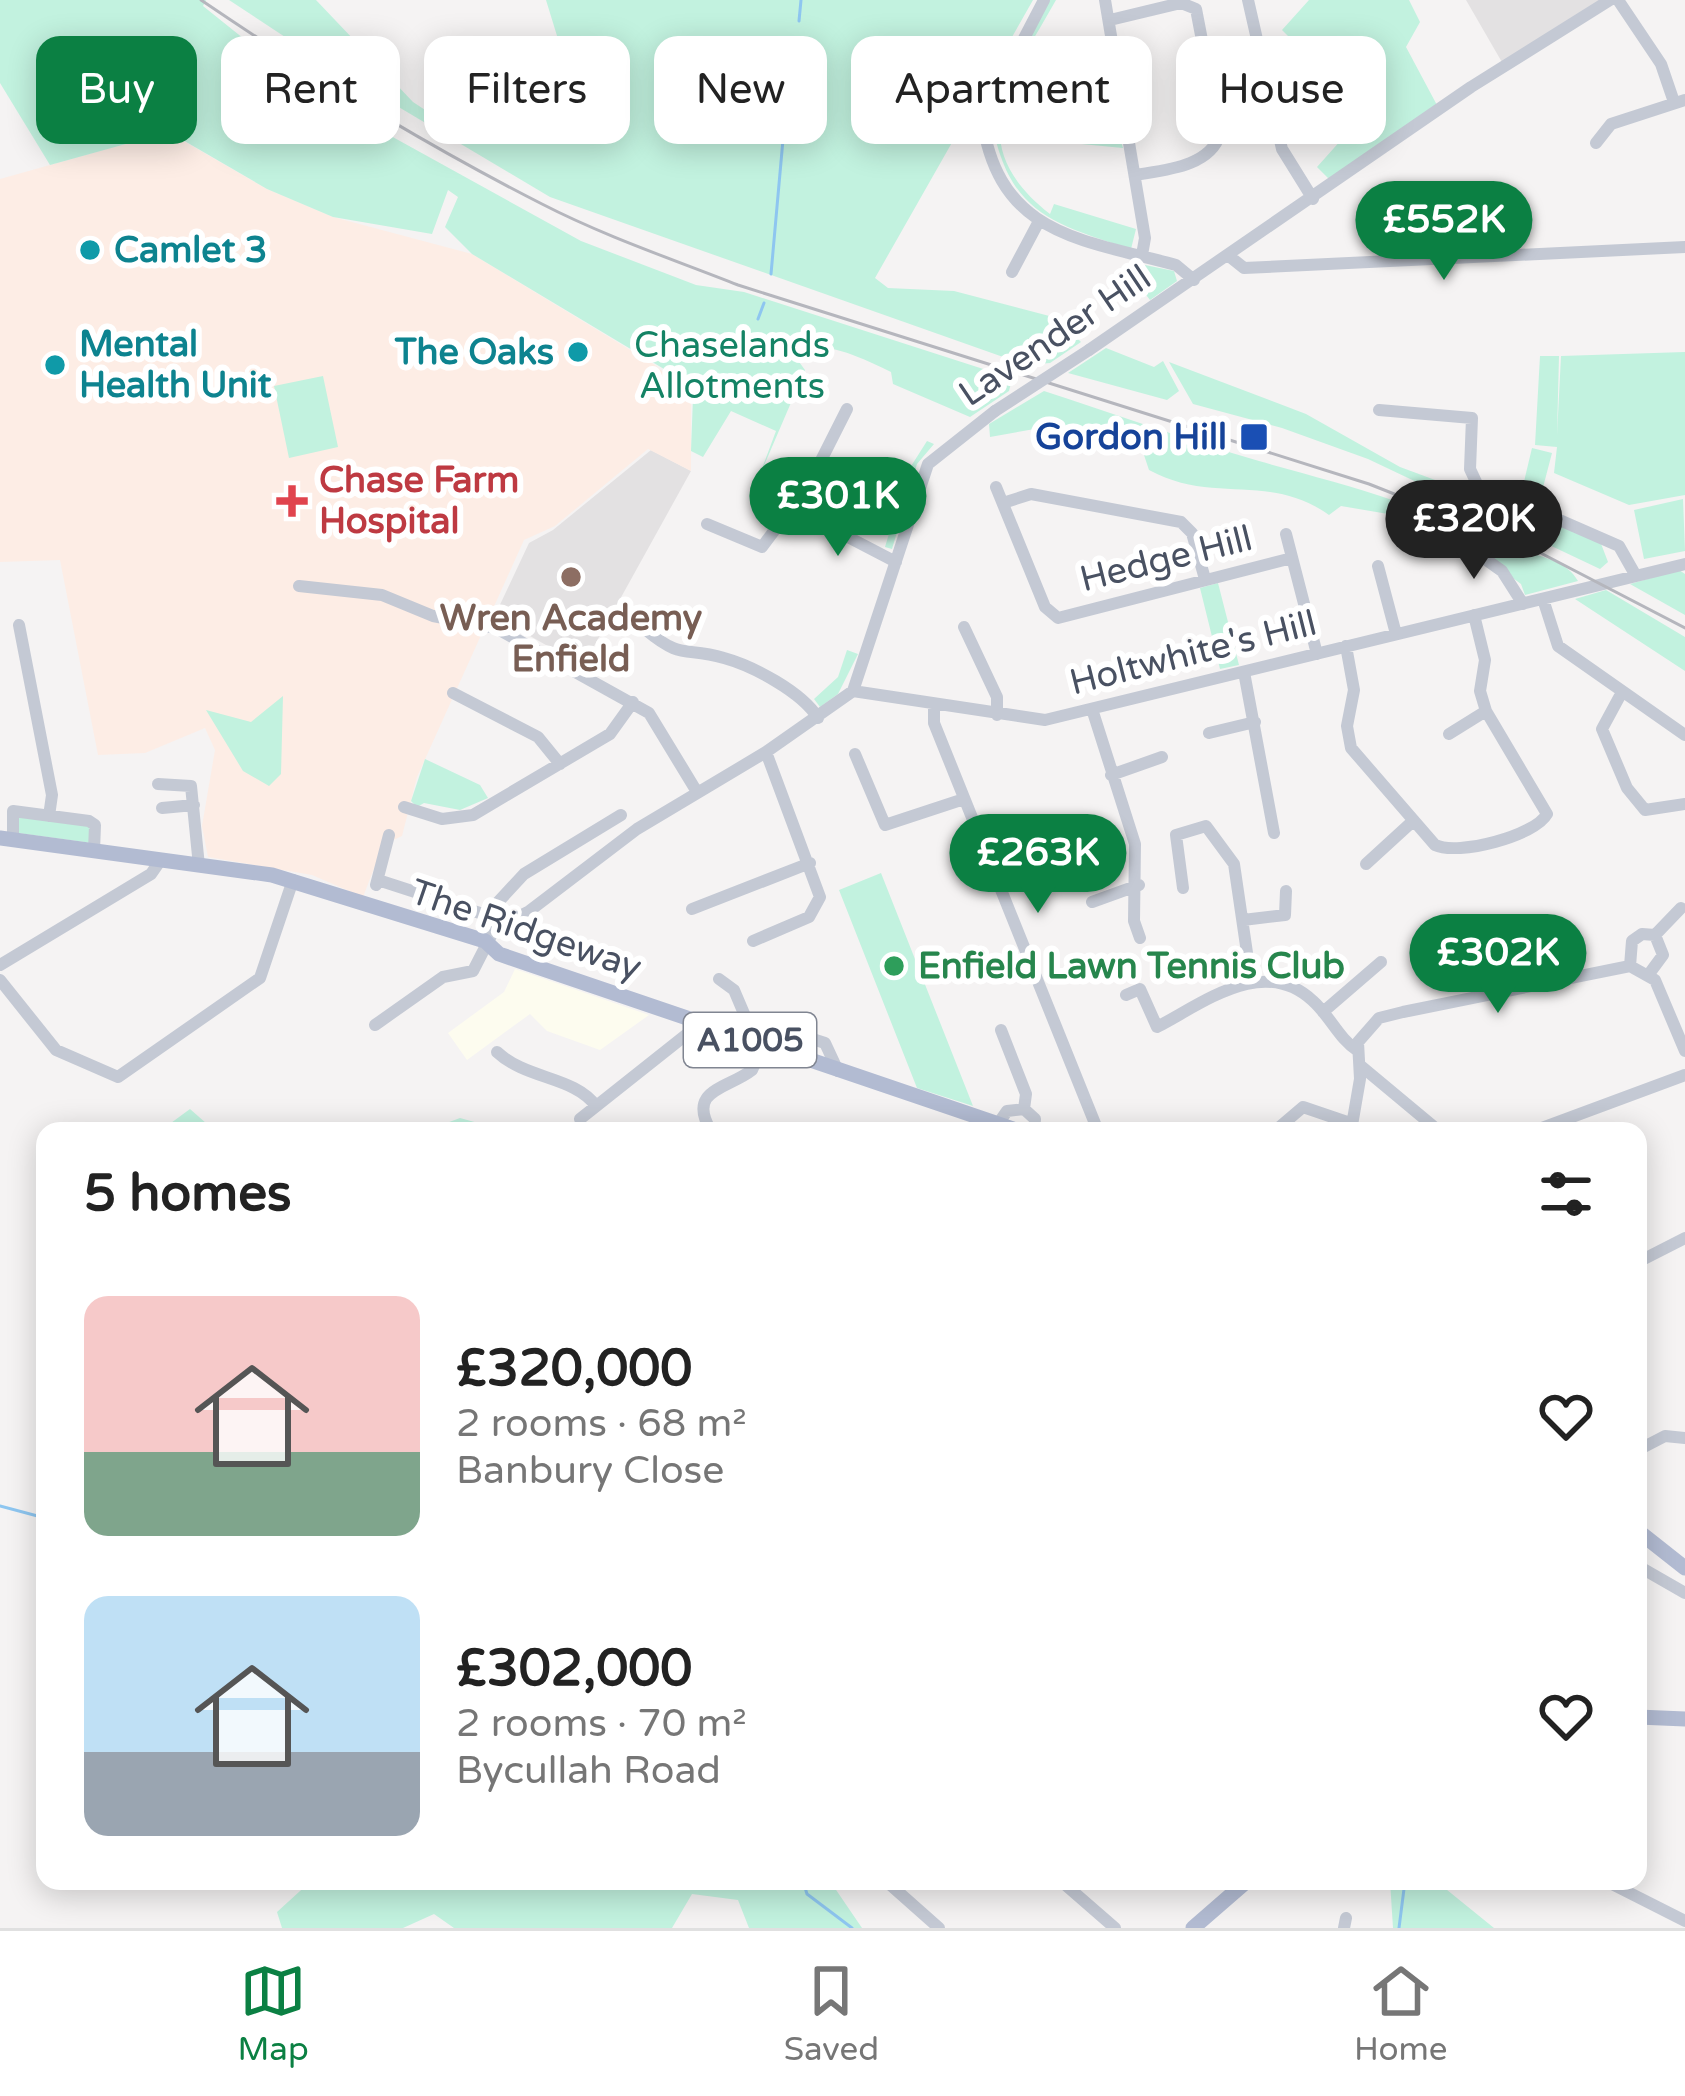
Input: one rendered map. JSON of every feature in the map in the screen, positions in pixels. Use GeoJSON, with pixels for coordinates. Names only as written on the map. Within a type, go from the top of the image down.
{"type":"FeatureCollection","features":[{"type":"Feature","properties":{"kind":"main road","name":"The Ridgeway"},"geometry":{"type":"LineString","coordinates":[[7,839],[293,880],[485,941],[499,953],[763,1045],[789,1044],[838,1071],[967,1122]]}},
{"type":"Feature","properties":{"kind":"main road"},"geometry":{"type":"LineString","coordinates":[[1647,1539],[1678,1563]]}},
{"type":"Feature","properties":{"kind":"main road"},"geometry":{"type":"LineString","coordinates":[[1647,1717],[1685,1719]]}},
{"type":"Feature","properties":{"kind":"main road"},"geometry":{"type":"LineString","coordinates":[[1193,1928],[1237,1890]]}},
{"type":"Feature","properties":{"kind":"street"},"geometry":{"type":"LineString","coordinates":[[1044,0],[982,118],[1006,192],[1038,223],[1182,267],[1194,280]]}},
{"type":"Feature","properties":{"kind":"street"},"geometry":{"type":"LineString","coordinates":[[1105,0],[1145,238],[1142,255]]}},
{"type":"Feature","properties":{"kind":"street"},"geometry":{"type":"LineString","coordinates":[[1248,0],[1282,149],[1313,199]]}},
{"type":"Feature","properties":{"kind":"street"},"geometry":{"type":"LineString","coordinates":[[1596,143],[1611,124],[1680,101],[1661,64],[1614,0]]}},
{"type":"Feature","properties":{"kind":"street","name":"Lavender Hill"},"geometry":{"type":"LineString","coordinates":[[854,692],[928,464],[995,412],[1471,87],[1614,0]]}},
{"type":"Feature","properties":{"kind":"street"},"geometry":{"type":"LineString","coordinates":[[1111,20],[1181,3],[1196,9],[1220,134],[1214,146],[1186,165],[1135,175]]}},
{"type":"Feature","properties":{"kind":"street"},"geometry":{"type":"LineString","coordinates":[[1012,272],[1038,223]]}},
{"type":"Feature","properties":{"kind":"street"},"geometry":{"type":"LineString","coordinates":[[1229,256],[1244,268],[1685,248]]}},
{"type":"Feature","properties":{"kind":"street"},"geometry":{"type":"LineString","coordinates":[[796,510],[848,409]]}},
{"type":"Feature","properties":{"kind":"street"},"geometry":{"type":"LineString","coordinates":[[1379,410],[1492,418]]}},
{"type":"Feature","properties":{"kind":"street"},"geometry":{"type":"LineString","coordinates":[[1472,418],[1470,470],[1477,484],[1619,546],[1636,576]]}},
{"type":"Feature","properties":{"kind":"street","name":"Hedge Hill"},"geometry":{"type":"LineString","coordinates":[[996,487],[1054,616],[1292,559]]}},
{"type":"Feature","properties":{"kind":"street"},"geometry":{"type":"LineString","coordinates":[[1003,503],[1031,494],[1181,522],[1192,533],[1204,579]]}},
{"type":"Feature","properties":{"kind":"street"},"geometry":{"type":"LineString","coordinates":[[707,524],[758,548],[768,544],[789,511],[796,510],[896,562]]}},
{"type":"Feature","properties":{"kind":"street","name":"Hedge Hill"},"geometry":{"type":"LineString","coordinates":[[1286,534],[1317,654]]}},
{"type":"Feature","properties":{"kind":"street"},"geometry":{"type":"LineString","coordinates":[[1457,539],[1509,578],[1523,604]]}},
{"type":"Feature","properties":{"kind":"street","name":"Holtwhite's Hill"},"geometry":{"type":"LineString","coordinates":[[854,692],[1032,721],[1685,564]]}},
{"type":"Feature","properties":{"kind":"street"},"geometry":{"type":"LineString","coordinates":[[1378,566],[1396,634]]}},
{"type":"Feature","properties":{"kind":"street"},"geometry":{"type":"LineString","coordinates":[[299,586],[382,595],[433,616],[486,623],[633,702],[655,720],[697,792]]}},
{"type":"Feature","properties":{"kind":"street"},"geometry":{"type":"LineString","coordinates":[[1543,599],[1558,646],[1685,735]]}},
{"type":"Feature","properties":{"kind":"street"},"geometry":{"type":"LineString","coordinates":[[1346,646],[1354,690],[1347,726],[1351,748],[1413,821],[1444,850],[1533,831],[1547,814],[1486,711],[1480,691],[1485,660],[1474,615]]}},
{"type":"Feature","properties":{"kind":"street"},"geometry":{"type":"LineString","coordinates":[[19,625],[52,795],[50,816]]}},
{"type":"Feature","properties":{"kind":"street"},"geometry":{"type":"LineString","coordinates":[[964,627],[997,697],[998,715]]}},
{"type":"Feature","properties":{"kind":"street"},"geometry":{"type":"LineString","coordinates":[[646,630],[674,652],[728,659],[806,701],[818,718]]}},
{"type":"Feature","properties":{"kind":"street"},"geometry":{"type":"LineString","coordinates":[[1244,672],[1274,833]]}},
{"type":"Feature","properties":{"kind":"street"},"geometry":{"type":"LineString","coordinates":[[375,1025],[443,977],[473,971],[495,928],[854,692]]}},
{"type":"Feature","properties":{"kind":"street"},"geometry":{"type":"LineString","coordinates":[[1622,692],[1601,729],[1627,788],[1645,810],[1685,804]]}},
{"type":"Feature","properties":{"kind":"street"},"geometry":{"type":"LineString","coordinates":[[452,693],[538,737],[560,764]]}},
{"type":"Feature","properties":{"kind":"street"},"geometry":{"type":"LineString","coordinates":[[404,807],[442,819],[462,818],[616,730],[633,702]]}},
{"type":"Feature","properties":{"kind":"street"},"geometry":{"type":"LineString","coordinates":[[934,704],[934,723],[1094,1122]]}},
{"type":"Feature","properties":{"kind":"street"},"geometry":{"type":"LineString","coordinates":[[1092,709],[1135,844],[1139,885],[1135,921],[1140,938]]}},
{"type":"Feature","properties":{"kind":"street"},"geometry":{"type":"LineString","coordinates":[[1449,734],[1486,711]]}},
{"type":"Feature","properties":{"kind":"street"},"geometry":{"type":"LineString","coordinates":[[1210,733],[1255,722]]}},
{"type":"Feature","properties":{"kind":"street"},"geometry":{"type":"LineString","coordinates":[[754,940],[815,912],[820,889],[766,752]]}},
{"type":"Feature","properties":{"kind":"street"},"geometry":{"type":"LineString","coordinates":[[855,754],[885,825],[964,799]]}},
{"type":"Feature","properties":{"kind":"street"},"geometry":{"type":"LineString","coordinates":[[1111,775],[1162,758]]}},
{"type":"Feature","properties":{"kind":"street"},"geometry":{"type":"LineString","coordinates":[[158,784],[187,784],[194,806],[199,866]]}},
{"type":"Feature","properties":{"kind":"street"},"geometry":{"type":"LineString","coordinates":[[162,808],[194,806]]}},
{"type":"Feature","properties":{"kind":"street"},"geometry":{"type":"LineString","coordinates":[[7,839],[6,810],[93,823],[94,851]]}},
{"type":"Feature","properties":{"kind":"street"},"geometry":{"type":"LineString","coordinates":[[389,835],[377,882],[486,915],[524,874],[621,815]]}},
{"type":"Feature","properties":{"kind":"street"},"geometry":{"type":"LineString","coordinates":[[1366,864],[1413,821]]}},
{"type":"Feature","properties":{"kind":"street"},"geometry":{"type":"LineString","coordinates":[[1183,888],[1176,835],[1207,826],[1234,864],[1251,980]]}},
{"type":"Feature","properties":{"kind":"street"},"geometry":{"type":"LineString","coordinates":[[561,851],[578,874]]}},
{"type":"Feature","properties":{"kind":"street"},"geometry":{"type":"LineString","coordinates":[[0,964],[151,874],[160,861]]}},
{"type":"Feature","properties":{"kind":"street"},"geometry":{"type":"LineString","coordinates":[[692,909],[810,863]]}},
{"type":"Feature","properties":{"kind":"street"},"geometry":{"type":"LineString","coordinates":[[0,980],[61,1054],[118,1077],[260,978],[293,880]]}},
{"type":"Feature","properties":{"kind":"street"},"geometry":{"type":"LineString","coordinates":[[1092,902],[1139,885]]}},
{"type":"Feature","properties":{"kind":"street"},"geometry":{"type":"LineString","coordinates":[[1243,920],[1285,915],[1286,891]]}},
{"type":"Feature","properties":{"kind":"street"},"geometry":{"type":"LineString","coordinates":[[1630,966],[1632,941],[1655,935],[1681,908]]}},
{"type":"Feature","properties":{"kind":"street"},"geometry":{"type":"LineString","coordinates":[[1649,974],[1663,956],[1655,935]]}},
{"type":"Feature","properties":{"kind":"street"},"geometry":{"type":"LineString","coordinates":[[1323,1012],[1381,962]]}},
{"type":"Feature","properties":{"kind":"street"},"geometry":{"type":"LineString","coordinates":[[1353,1122],[1360,1038],[1384,1016],[1630,966],[1649,974],[1685,1051]]}},
{"type":"Feature","properties":{"kind":"street"},"geometry":{"type":"LineString","coordinates":[[719,980],[734,990],[748,1023],[789,1044]]}},
{"type":"Feature","properties":{"kind":"street"},"geometry":{"type":"LineString","coordinates":[[1126,995],[1140,989],[1157,1027],[1251,980],[1292,988],[1323,1012],[1359,1058],[1428,1122]]}},
{"type":"Feature","properties":{"kind":"street"},"geometry":{"type":"LineString","coordinates":[[580,1119],[701,1023]]}},
{"type":"Feature","properties":{"kind":"street"},"geometry":{"type":"LineString","coordinates":[[1001,1030],[1026,1094],[1024,1109]]}},
{"type":"Feature","properties":{"kind":"street"},"geometry":{"type":"LineString","coordinates":[[707,1122],[704,1100],[719,1084],[752,1070],[763,1045]]}},
{"type":"Feature","properties":{"kind":"street"},"geometry":{"type":"LineString","coordinates":[[497,1052],[517,1071],[580,1090],[596,1106]]}},
{"type":"Feature","properties":{"kind":"street"},"geometry":{"type":"LineString","coordinates":[[1558,1122],[1685,1075]]}},
{"type":"Feature","properties":{"kind":"street"},"geometry":{"type":"LineString","coordinates":[[1285,1122],[1303,1107],[1338,1122]]}},
{"type":"Feature","properties":{"kind":"street"},"geometry":{"type":"LineString","coordinates":[[999,1122],[1007,1111],[1024,1109],[1034,1122]]}},
{"type":"Feature","properties":{"kind":"street"},"geometry":{"type":"LineString","coordinates":[[1647,1257],[1685,1238]]}},
{"type":"Feature","properties":{"kind":"street"},"geometry":{"type":"LineString","coordinates":[[1647,1445],[1664,1436],[1685,1438]]}},
{"type":"Feature","properties":{"kind":"street"},"geometry":{"type":"LineString","coordinates":[[1653,1576],[1678,1563]]}},
{"type":"Feature","properties":{"kind":"street"},"geometry":{"type":"LineString","coordinates":[[1647,1572],[1685,1593]]}},
{"type":"Feature","properties":{"kind":"street"},"geometry":{"type":"LineString","coordinates":[[896,1890],[939,1928]]}},
{"type":"Feature","properties":{"kind":"street"},"geometry":{"type":"LineString","coordinates":[[1071,1890],[1115,1928]]}},
{"type":"Feature","properties":{"kind":"street"},"geometry":{"type":"LineString","coordinates":[[1623,1890],[1685,1922]]}},
{"type":"Feature","properties":{"kind":"shaded area"},"geometry":{"type":"Polygon","coordinates":[[[1466,0],[1605,0],[1503,64],[1466,0]]]}},
{"type":"Feature","properties":{"kind":"shaded area","name":"Chase Farm Hospital"},"geometry":{"type":"Polygon","coordinates":[[[125,144],[189,144],[267,189],[333,217],[472,254],[655,365],[691,396],[691,471],[648,449],[555,526],[524,540],[417,777],[402,836],[383,845],[363,897],[312,875],[208,857],[202,826],[215,750],[205,728],[145,753],[98,755],[60,560],[0,562],[0,179],[125,144]]]}},
{"type":"Feature","properties":{"kind":"shaded area","name":"Wren Academy Enfield"},"geometry":{"type":"Polygon","coordinates":[[[651,450],[691,471],[583,666],[500,619],[497,611],[529,543],[553,530],[651,450]]]}},
{"type":"Feature","properties":{"kind":"shaded area"},"geometry":{"type":"Polygon","coordinates":[[[515,969],[649,1015],[600,1050],[547,1031],[530,1014],[467,1060],[448,1033],[504,992],[515,969]]]}},
{"type":"Feature","properties":{"kind":"green space","name":"Chaselands Allotments"},"geometry":{"type":"Polygon","coordinates":[[[0,0],[206,0],[203,6],[240,36],[221,36],[221,144],[400,141],[581,241],[696,285],[744,292],[1005,376],[1011,383],[1009,391],[970,417],[893,384],[891,372],[847,353],[823,347],[774,346],[791,351],[805,370],[757,482],[776,431],[731,411],[703,457],[691,451],[693,397],[674,375],[472,254],[445,227],[458,197],[448,190],[432,234],[333,217],[267,189],[190,144],[197,144],[197,36],[36,36],[36,142],[0,83],[0,0]]]}},
{"type":"Feature","properties":{"kind":"green space"},"geometry":{"type":"Polygon","coordinates":[[[229,0],[316,0],[350,36],[284,36],[229,0]]]}},
{"type":"Feature","properties":{"kind":"green space"},"geometry":{"type":"Polygon","coordinates":[[[546,0],[1033,0],[1013,36],[851,36],[851,144],[951,144],[875,278],[888,288],[954,291],[1057,318],[1081,342],[1050,363],[1026,365],[550,197],[461,144],[630,144],[630,36],[557,36],[546,0]]]}},
{"type":"Feature","properties":{"kind":"green space"},"geometry":{"type":"Polygon","coordinates":[[[1049,0],[1056,0],[1036,36],[1029,36],[1049,0]]]}},
{"type":"Feature","properties":{"kind":"green space"},"geometry":{"type":"Polygon","coordinates":[[[1309,0],[1409,0],[1420,22],[1406,47],[1438,107],[1386,141],[1386,36],[1288,36],[1282,30],[1309,0]]]}},
{"type":"Feature","properties":{"kind":"green space"},"geometry":{"type":"Polygon","coordinates":[[[400,88],[424,109],[424,122],[400,108],[400,88]]]}},
{"type":"Feature","properties":{"kind":"green space"},"geometry":{"type":"Polygon","coordinates":[[[37,144],[126,144],[50,165],[37,144]]]}},
{"type":"Feature","properties":{"kind":"green space"},"geometry":{"type":"Polygon","coordinates":[[[997,144],[1002,144],[1022,187],[1050,214],[1054,204],[1136,229],[1131,249],[1050,218],[1017,188],[997,144]]]}},
{"type":"Feature","properties":{"kind":"green space"},"geometry":{"type":"Polygon","coordinates":[[[1338,144],[1382,144],[1329,179],[1317,167],[1338,144]]]}},
{"type":"Feature","properties":{"kind":"green space"},"geometry":{"type":"Polygon","coordinates":[[[1145,265],[1174,271],[1177,281],[1150,300],[1137,283],[1145,265]]]}},
{"type":"Feature","properties":{"kind":"green space"},"geometry":{"type":"Polygon","coordinates":[[[1106,348],[1154,367],[1163,361],[1179,391],[1167,400],[1068,373],[1106,348]]]}},
{"type":"Feature","properties":{"kind":"green space"},"geometry":{"type":"Polygon","coordinates":[[[1685,352],[1685,495],[1629,505],[1554,473],[1557,447],[1535,445],[1540,356],[1559,356],[1557,435],[1561,356],[1685,352]]]}},
{"type":"Feature","properties":{"kind":"green space"},"geometry":{"type":"Polygon","coordinates":[[[1169,362],[1306,414],[1400,467],[1600,541],[1608,562],[1600,569],[1368,459],[1282,428],[1193,404],[1169,362]]]}},
{"type":"Feature","properties":{"kind":"green space"},"geometry":{"type":"Polygon","coordinates":[[[323,376],[338,447],[289,458],[274,386],[323,376]]]}},
{"type":"Feature","properties":{"kind":"green space"},"geometry":{"type":"Polygon","coordinates":[[[1044,391],[1378,495],[1395,501],[1398,508],[1394,515],[1341,506],[1329,515],[1285,495],[1196,486],[1149,470],[1142,449],[1094,444],[1046,427],[990,437],[989,424],[1044,391]]]}},
{"type":"Feature","properties":{"kind":"green space"},"geometry":{"type":"Polygon","coordinates":[[[927,441],[934,444],[917,464],[892,549],[885,547],[908,471],[927,441]]]}},
{"type":"Feature","properties":{"kind":"green space"},"geometry":{"type":"Polygon","coordinates":[[[1532,448],[1552,453],[1541,495],[1522,490],[1532,448]]]}},
{"type":"Feature","properties":{"kind":"green space"},"geometry":{"type":"Polygon","coordinates":[[[1683,499],[1685,551],[1644,559],[1634,510],[1683,499]]]}},
{"type":"Feature","properties":{"kind":"green space"},"geometry":{"type":"Polygon","coordinates":[[[1463,527],[1480,538],[1495,535],[1551,560],[1578,581],[1525,595],[1521,584],[1460,539],[1463,527]]]}},
{"type":"Feature","properties":{"kind":"green space"},"geometry":{"type":"Polygon","coordinates":[[[1679,570],[1685,574],[1685,615],[1630,584],[1679,570]]]}},
{"type":"Feature","properties":{"kind":"green space"},"geometry":{"type":"Polygon","coordinates":[[[1218,583],[1239,665],[1220,669],[1200,588],[1218,583]]]}},
{"type":"Feature","properties":{"kind":"green space"},"geometry":{"type":"Polygon","coordinates":[[[1606,590],[1685,637],[1685,671],[1575,599],[1606,590]]]}},
{"type":"Feature","properties":{"kind":"green space"},"geometry":{"type":"Polygon","coordinates":[[[847,650],[858,654],[838,694],[820,707],[814,699],[838,677],[847,650]]]}},
{"type":"Feature","properties":{"kind":"green space"},"geometry":{"type":"Polygon","coordinates":[[[283,696],[281,774],[269,786],[243,771],[206,710],[251,722],[283,696]]]}},
{"type":"Feature","properties":{"kind":"green space"},"geometry":{"type":"Polygon","coordinates":[[[425,759],[480,785],[488,798],[460,810],[424,803],[417,807],[411,801],[425,759]]]}},
{"type":"Feature","properties":{"kind":"green space"},"geometry":{"type":"Polygon","coordinates":[[[19,816],[89,824],[92,843],[18,833],[19,816]]]}},
{"type":"Feature","properties":{"kind":"green space","name":"Enfield Lawn Tennis Club"},"geometry":{"type":"Polygon","coordinates":[[[881,873],[973,1106],[917,1088],[839,890],[881,873]]]}},
{"type":"Feature","properties":{"kind":"green space"},"geometry":{"type":"Polygon","coordinates":[[[190,1109],[205,1122],[172,1122],[190,1109]]]}},
{"type":"Feature","properties":{"kind":"green space"},"geometry":{"type":"Polygon","coordinates":[[[301,1890],[836,1890],[862,1928],[749,1928],[738,1900],[692,1894],[672,1928],[454,1928],[434,1914],[403,1928],[282,1928],[277,1912],[301,1890]]]}},
{"type":"Feature","properties":{"kind":"green space"},"geometry":{"type":"Polygon","coordinates":[[[1391,1890],[1447,1890],[1494,1928],[1393,1928],[1391,1890]]]}},
{"type":"Feature","properties":{"kind":"waterway"},"geometry":{"type":"LineString","coordinates":[[799,21],[801,0]]}},
{"type":"Feature","properties":{"kind":"waterway"},"geometry":{"type":"LineString","coordinates":[[771,274],[783,144]]}},
{"type":"Feature","properties":{"kind":"waterway"},"geometry":{"type":"LineString","coordinates":[[758,319],[764,303]]}},
{"type":"Feature","properties":{"kind":"waterway"},"geometry":{"type":"LineString","coordinates":[[0,1506],[36,1516]]}},
{"type":"Feature","properties":{"kind":"waterway"},"geometry":{"type":"LineString","coordinates":[[806,1890],[852,1928]]}},
{"type":"Feature","properties":{"kind":"waterway"},"geometry":{"type":"LineString","coordinates":[[1399,1928],[1404,1890]]}},
{"type":"Feature","properties":{"kind":"railway"},"geometry":{"type":"LineString","coordinates":[[201,0],[411,133],[614,237],[738,285],[1369,484],[1531,548],[1685,628]]}},
{"type":"Feature","properties":{"kind":"place","name":"Camlet 3"},"geometry":{"type":"Point","coordinates":[90,250]}},
{"type":"Feature","properties":{"kind":"place","name":"The Oaks"},"geometry":{"type":"Point","coordinates":[578,352]}},
{"type":"Feature","properties":{"kind":"place","name":"Mental Health Unit"},"geometry":{"type":"Point","coordinates":[55,365]}},
{"type":"Feature","properties":{"kind":"place","name":"Gordon Hill"},"geometry":{"type":"Point","coordinates":[1254,437]}},
{"type":"Feature","properties":{"kind":"place","name":"Chase Farm Hospital"},"geometry":{"type":"Point","coordinates":[292,501]}},
{"type":"Feature","properties":{"kind":"place","name":"Wren Academy Enfield"},"geometry":{"type":"Point","coordinates":[571,577]}},
{"type":"Feature","properties":{"kind":"place","name":"Enfield Lawn Tennis Club"},"geometry":{"type":"Point","coordinates":[894,966]}}]}
